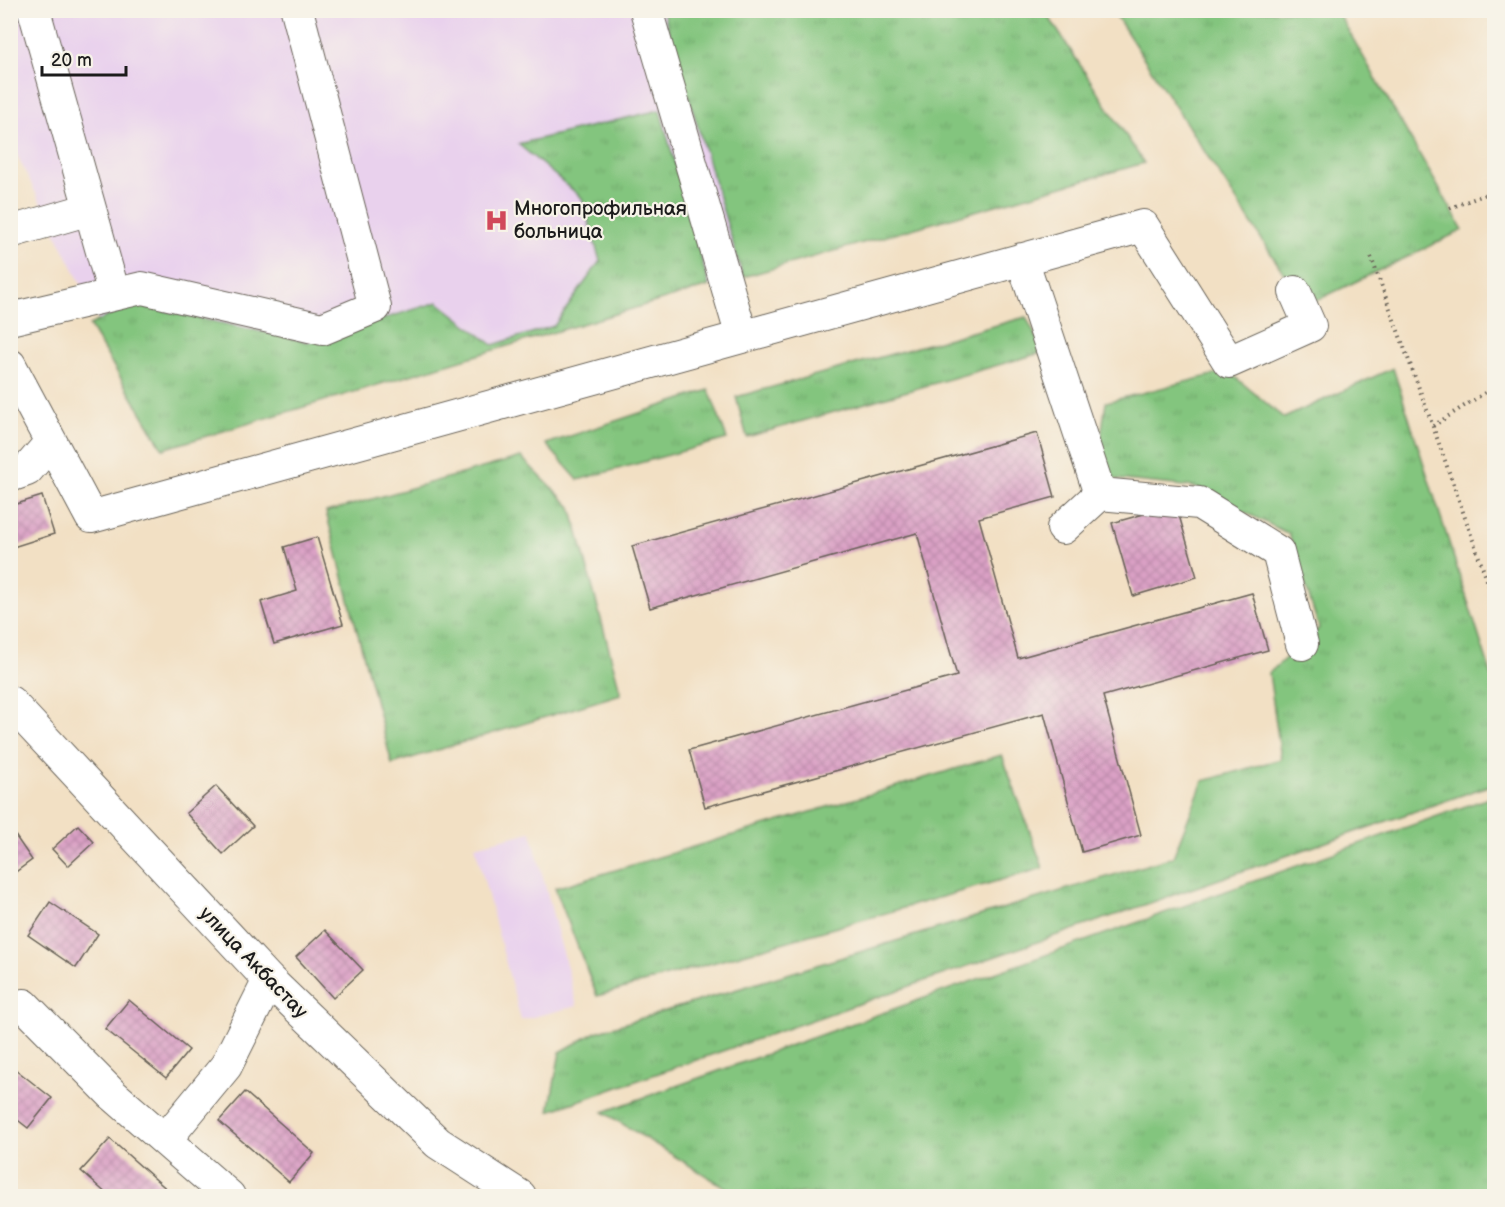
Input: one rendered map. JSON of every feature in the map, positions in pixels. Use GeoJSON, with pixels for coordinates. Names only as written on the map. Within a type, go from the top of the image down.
{"type":"FeatureCollection","features":[{"type":"Feature","properties":{"kind":"street"},"geometry":{"type":"LineString","coordinates":[[34,10],[114,294]]}},
{"type":"Feature","properties":{"kind":"street"},"geometry":{"type":"LineString","coordinates":[[10,319],[142,288],[322,329],[375,307],[297,10]]}},
{"type":"Feature","properties":{"kind":"street"},"geometry":{"type":"LineString","coordinates":[[646,10],[742,337]]}},
{"type":"Feature","properties":{"kind":"street"},"geometry":{"type":"LineString","coordinates":[[10,232],[90,209]]}},
{"type":"Feature","properties":{"kind":"street"},"geometry":{"type":"LineString","coordinates":[[10,365],[91,517],[1143,226],[1229,362],[1310,326],[1295,292]]}},
{"type":"Feature","properties":{"kind":"street"},"geometry":{"type":"LineString","coordinates":[[1022,259],[1100,494]]}},
{"type":"Feature","properties":{"kind":"street"},"geometry":{"type":"LineString","coordinates":[[10,477],[27,470],[51,442]]}},
{"type":"Feature","properties":{"kind":"street"},"geometry":{"type":"LineString","coordinates":[[1063,528],[1100,494],[1199,503],[1278,552],[1302,644]]}},
{"type":"Feature","properties":{"kind":"street","name":"улица Акбастау"},"geometry":{"type":"LineString","coordinates":[[10,702],[269,980],[438,1143],[520,1197]]}},
{"type":"Feature","properties":{"kind":"street"},"geometry":{"type":"LineString","coordinates":[[165,1140],[226,1066],[269,980]]}},
{"type":"Feature","properties":{"kind":"street"},"geometry":{"type":"LineString","coordinates":[[24,1005],[112,1094],[229,1197]]}},
{"type":"Feature","properties":{"kind":"path"},"geometry":{"type":"LineString","coordinates":[[1450,208],[1494,191]]}},
{"type":"Feature","properties":{"kind":"path"},"geometry":{"type":"LineString","coordinates":[[1371,258],[1494,600]]}},
{"type":"Feature","properties":{"kind":"path"},"geometry":{"type":"LineString","coordinates":[[1433,426],[1494,387]]}},
{"type":"Feature","properties":{"kind":"shaded area","name":"Многопрофильная больница"},"geometry":{"type":"Polygon","coordinates":[[[1045,10],[1144,163],[709,286],[163,449],[11,143],[11,11],[1045,10]]]}},
{"type":"Feature","properties":{"kind":"shaded area"},"geometry":{"type":"Polygon","coordinates":[[[531,832],[577,1006],[521,1020],[475,846],[531,832]]]}},
{"type":"Feature","properties":{"kind":"green space"},"geometry":{"type":"Polygon","coordinates":[[[663,11],[1045,11],[1144,163],[743,277],[663,11]]]}},
{"type":"Feature","properties":{"kind":"green space"},"geometry":{"type":"Polygon","coordinates":[[[1113,11],[1337,11],[1463,230],[1303,307],[1285,275],[1113,11]]]}},
{"type":"Feature","properties":{"kind":"green space"},"geometry":{"type":"Polygon","coordinates":[[[660,110],[709,286],[163,449],[89,325],[134,304],[308,342],[438,302],[493,345],[554,326],[600,261],[582,198],[518,144],[660,110]]]}},
{"type":"Feature","properties":{"kind":"green space"},"geometry":{"type":"Polygon","coordinates":[[[1026,317],[1044,352],[747,437],[736,397],[1026,317]]]}},
{"type":"Feature","properties":{"kind":"green space"},"geometry":{"type":"Polygon","coordinates":[[[1393,368],[1494,683],[1494,784],[549,1111],[560,1052],[596,1032],[1173,857],[1203,781],[1281,759],[1269,673],[1319,628],[1289,534],[1194,487],[1095,477],[1106,402],[1228,371],[1284,418],[1393,368]]]}},
{"type":"Feature","properties":{"kind":"green space"},"geometry":{"type":"Polygon","coordinates":[[[709,390],[727,439],[578,480],[546,444],[709,390]]]}},
{"type":"Feature","properties":{"kind":"green space"},"geometry":{"type":"Polygon","coordinates":[[[521,457],[571,507],[621,694],[392,764],[326,512],[521,457]]]}},
{"type":"Feature","properties":{"kind":"green space"},"geometry":{"type":"Polygon","coordinates":[[[1002,755],[1043,868],[597,996],[555,888],[1002,755]]]}},
{"type":"Feature","properties":{"kind":"green space"},"geometry":{"type":"Polygon","coordinates":[[[1494,796],[1494,1196],[822,1196],[804,1193],[786,1196],[739,1196],[603,1112],[1494,796]]]}},
{"type":"Feature","properties":{"kind":"building"},"geometry":{"type":"Polygon","coordinates":[[[1037,433],[1055,497],[979,518],[1018,658],[1252,593],[1268,650],[1103,696],[1141,835],[1082,852],[1044,713],[705,807],[689,750],[957,676],[917,533],[650,608],[632,546],[1037,433]]]}},
{"type":"Feature","properties":{"kind":"building"},"geometry":{"type":"Polygon","coordinates":[[[42,496],[54,534],[10,548],[10,506],[42,496]]]}},
{"type":"Feature","properties":{"kind":"building"},"geometry":{"type":"Polygon","coordinates":[[[1176,505],[1197,577],[1133,596],[1112,523],[1176,505]]]}},
{"type":"Feature","properties":{"kind":"building"},"geometry":{"type":"Polygon","coordinates":[[[317,537],[343,624],[274,644],[261,602],[297,591],[284,547],[317,537]]]}},
{"type":"Feature","properties":{"kind":"building"},"geometry":{"type":"Polygon","coordinates":[[[216,786],[253,826],[223,854],[186,813],[216,786]]]}},
{"type":"Feature","properties":{"kind":"building"},"geometry":{"type":"Polygon","coordinates":[[[78,825],[94,842],[68,866],[52,849],[78,825]]]}},
{"type":"Feature","properties":{"kind":"building"},"geometry":{"type":"Polygon","coordinates":[[[12,831],[32,860],[10,876],[10,833],[12,831]]]}},
{"type":"Feature","properties":{"kind":"building"},"geometry":{"type":"Polygon","coordinates":[[[50,902],[98,934],[76,968],[28,935],[50,902]]]}},
{"type":"Feature","properties":{"kind":"building"},"geometry":{"type":"Polygon","coordinates":[[[325,930],[363,970],[333,998],[296,957],[325,930]]]}},
{"type":"Feature","properties":{"kind":"building"},"geometry":{"type":"Polygon","coordinates":[[[129,1000],[189,1050],[166,1078],[105,1029],[129,1000]]]}},
{"type":"Feature","properties":{"kind":"building"},"geometry":{"type":"Polygon","coordinates":[[[10,1065],[52,1098],[28,1128],[10,1114],[10,1065]]]}},
{"type":"Feature","properties":{"kind":"building"},"geometry":{"type":"Polygon","coordinates":[[[245,1092],[314,1153],[289,1182],[219,1121],[245,1092]]]}},
{"type":"Feature","properties":{"kind":"building"},"geometry":{"type":"Polygon","coordinates":[[[110,1139],[171,1193],[167,1196],[109,1196],[81,1171],[110,1139]]]}},
{"type":"Feature","properties":{"kind":"place","name":"Многопрофильная больница"},"geometry":{"type":"Point","coordinates":[496,220]}}]}
